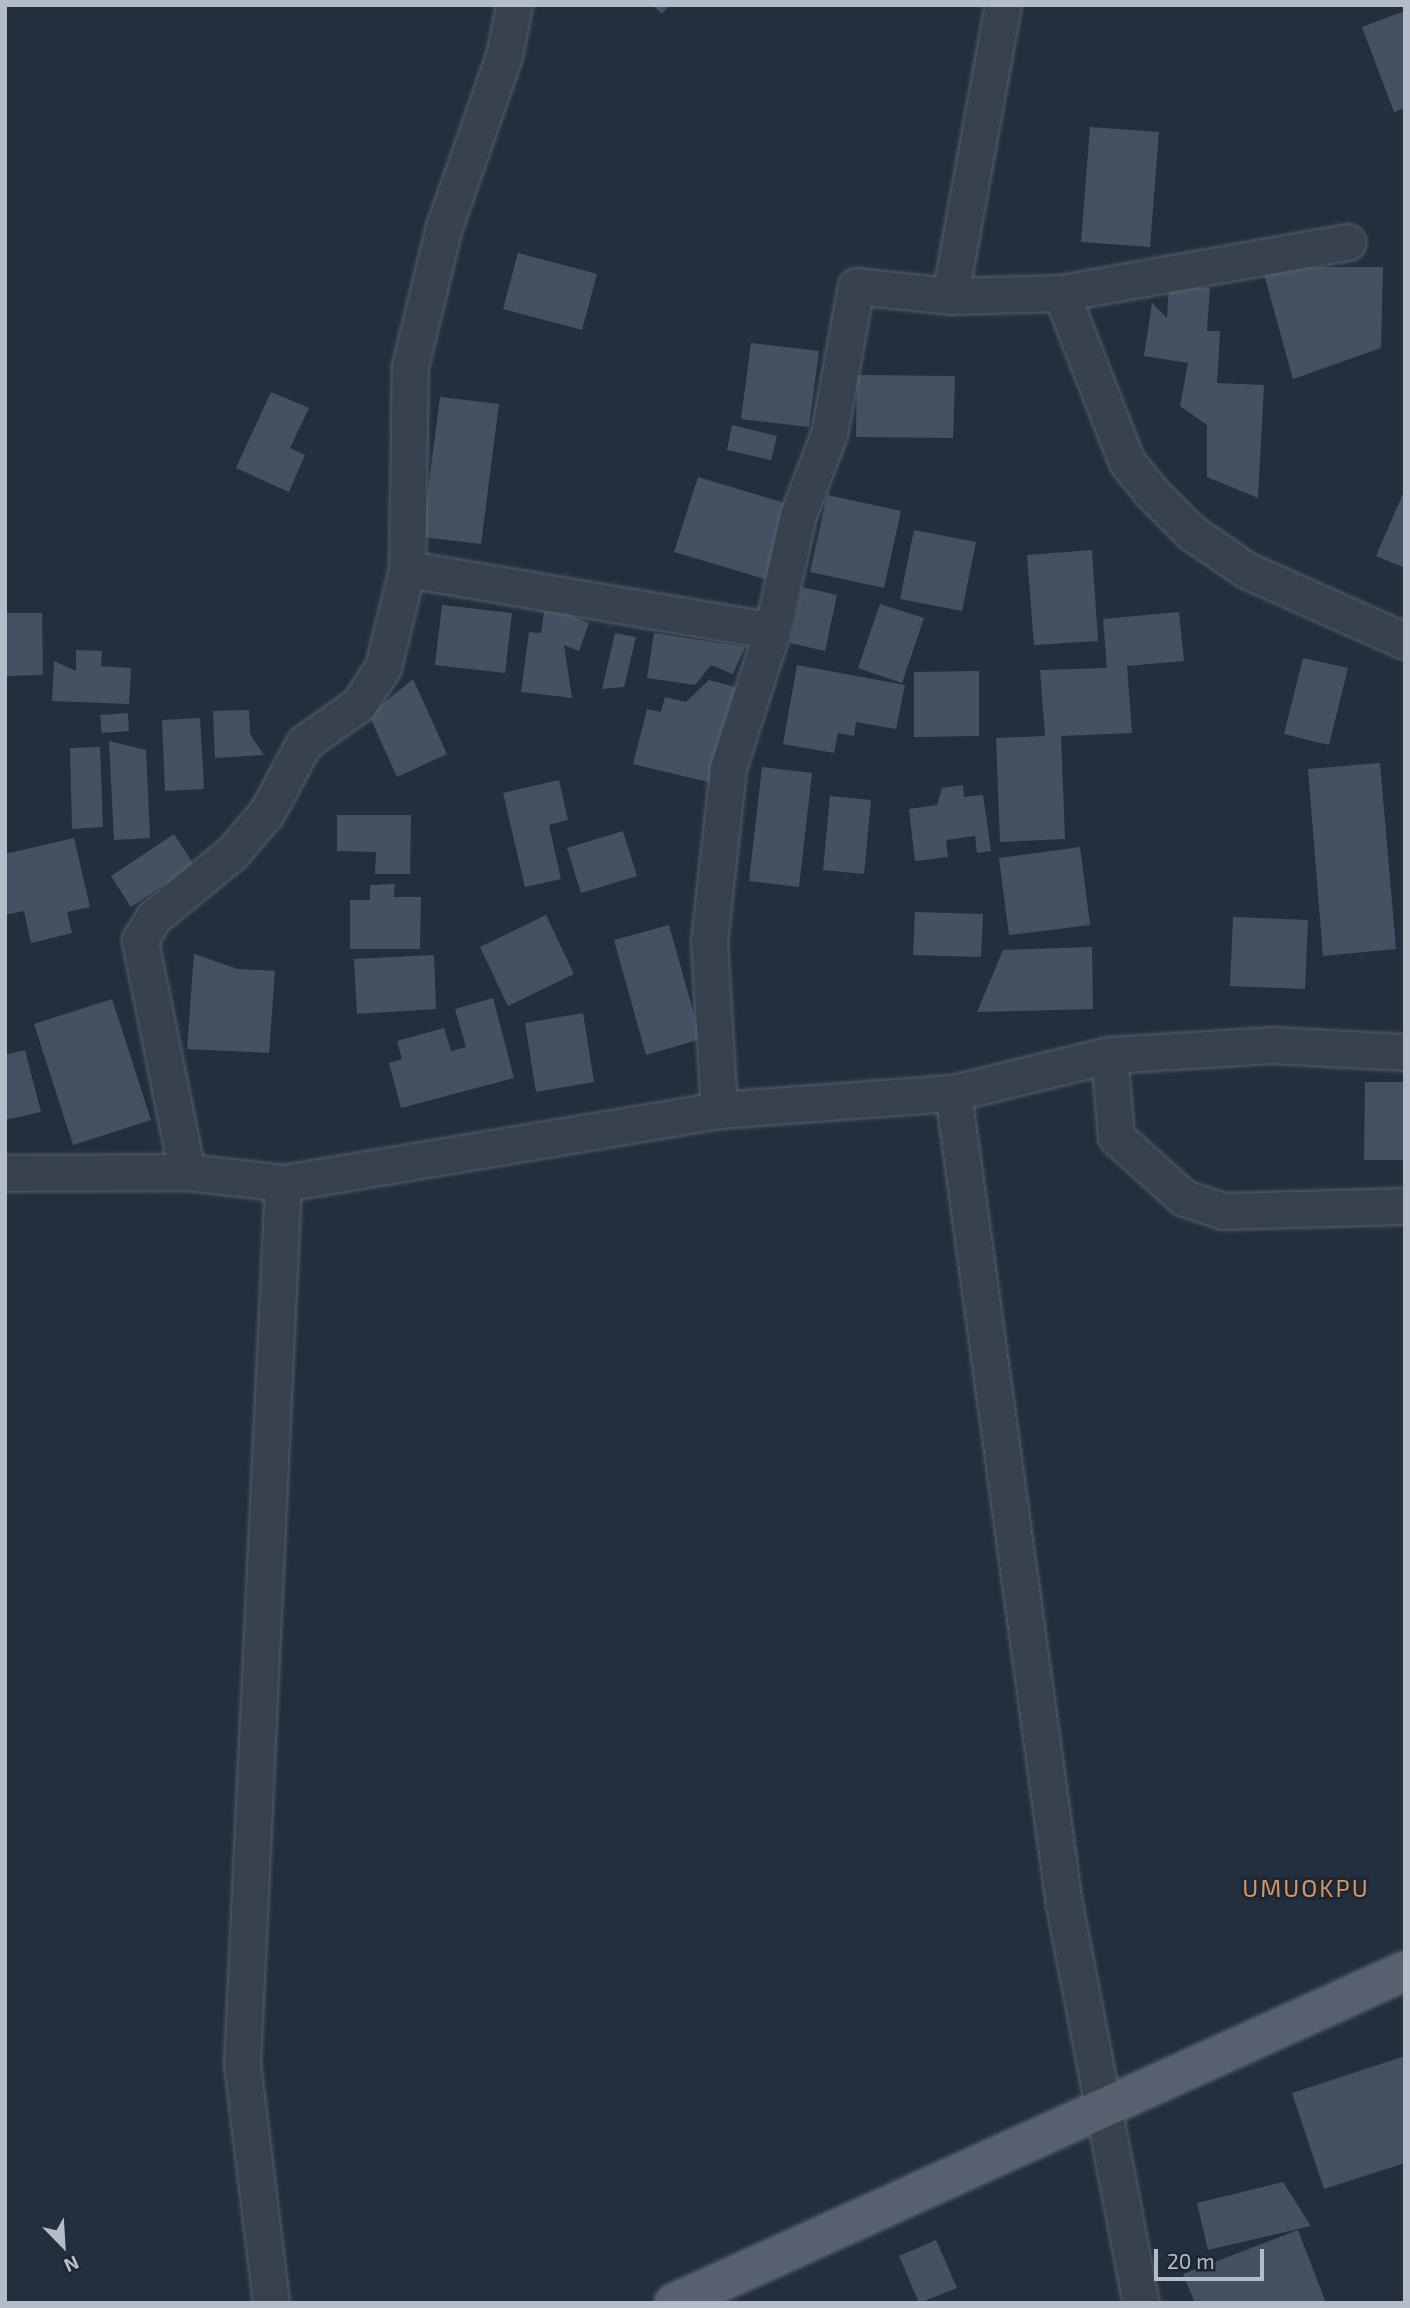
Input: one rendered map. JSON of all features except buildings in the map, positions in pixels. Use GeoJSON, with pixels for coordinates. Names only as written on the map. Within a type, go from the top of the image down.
{"type":"FeatureCollection","features":[{"type":"Feature","properties":{"kind":"main road"},"geometry":{"type":"LineString","coordinates":[[674,2303],[1405,1970]]}},
{"type":"Feature","properties":{"kind":"street"},"geometry":{"type":"LineString","coordinates":[[187,1172],[140,940],[154,917],[232,853],[267,811],[304,743],[359,704],[383,667],[408,569],[410,366],[444,228],[504,56],[514,5]]}},
{"type":"Feature","properties":{"kind":"street"},"geometry":{"type":"LineString","coordinates":[[950,296],[1003,5]]}},
{"type":"Feature","properties":{"kind":"street"},"geometry":{"type":"LineString","coordinates":[[719,1110],[709,940],[728,768],[772,631],[798,515],[828,434],[856,286],[950,296],[1060,293],[1347,243]]}},
{"type":"Feature","properties":{"kind":"street"},"geometry":{"type":"LineString","coordinates":[[1060,293],[1127,462],[1151,492],[1191,533],[1246,570],[1405,641]]}},
{"type":"Feature","properties":{"kind":"street"},"geometry":{"type":"LineString","coordinates":[[408,569],[772,631]]}},
{"type":"Feature","properties":{"kind":"street"},"geometry":{"type":"LineString","coordinates":[[5,1173],[187,1172],[283,1184],[719,1110],[953,1093],[1109,1055],[1271,1045],[1405,1052]]}},
{"type":"Feature","properties":{"kind":"street"},"geometry":{"type":"LineString","coordinates":[[1109,1055],[1116,1137],[1184,1198],[1223,1211],[1405,1206]]}},
{"type":"Feature","properties":{"kind":"street"},"geometry":{"type":"LineString","coordinates":[[953,1093],[1065,1905],[1141,2303]]}},
{"type":"Feature","properties":{"kind":"street"},"geometry":{"type":"LineString","coordinates":[[271,2303],[242,2064],[283,1184]]}},
{"type":"Feature","properties":{"kind":"district","name":"UMUOKPU"},"geometry":{"type":"Point","coordinates":[1306,1888]}}]}
